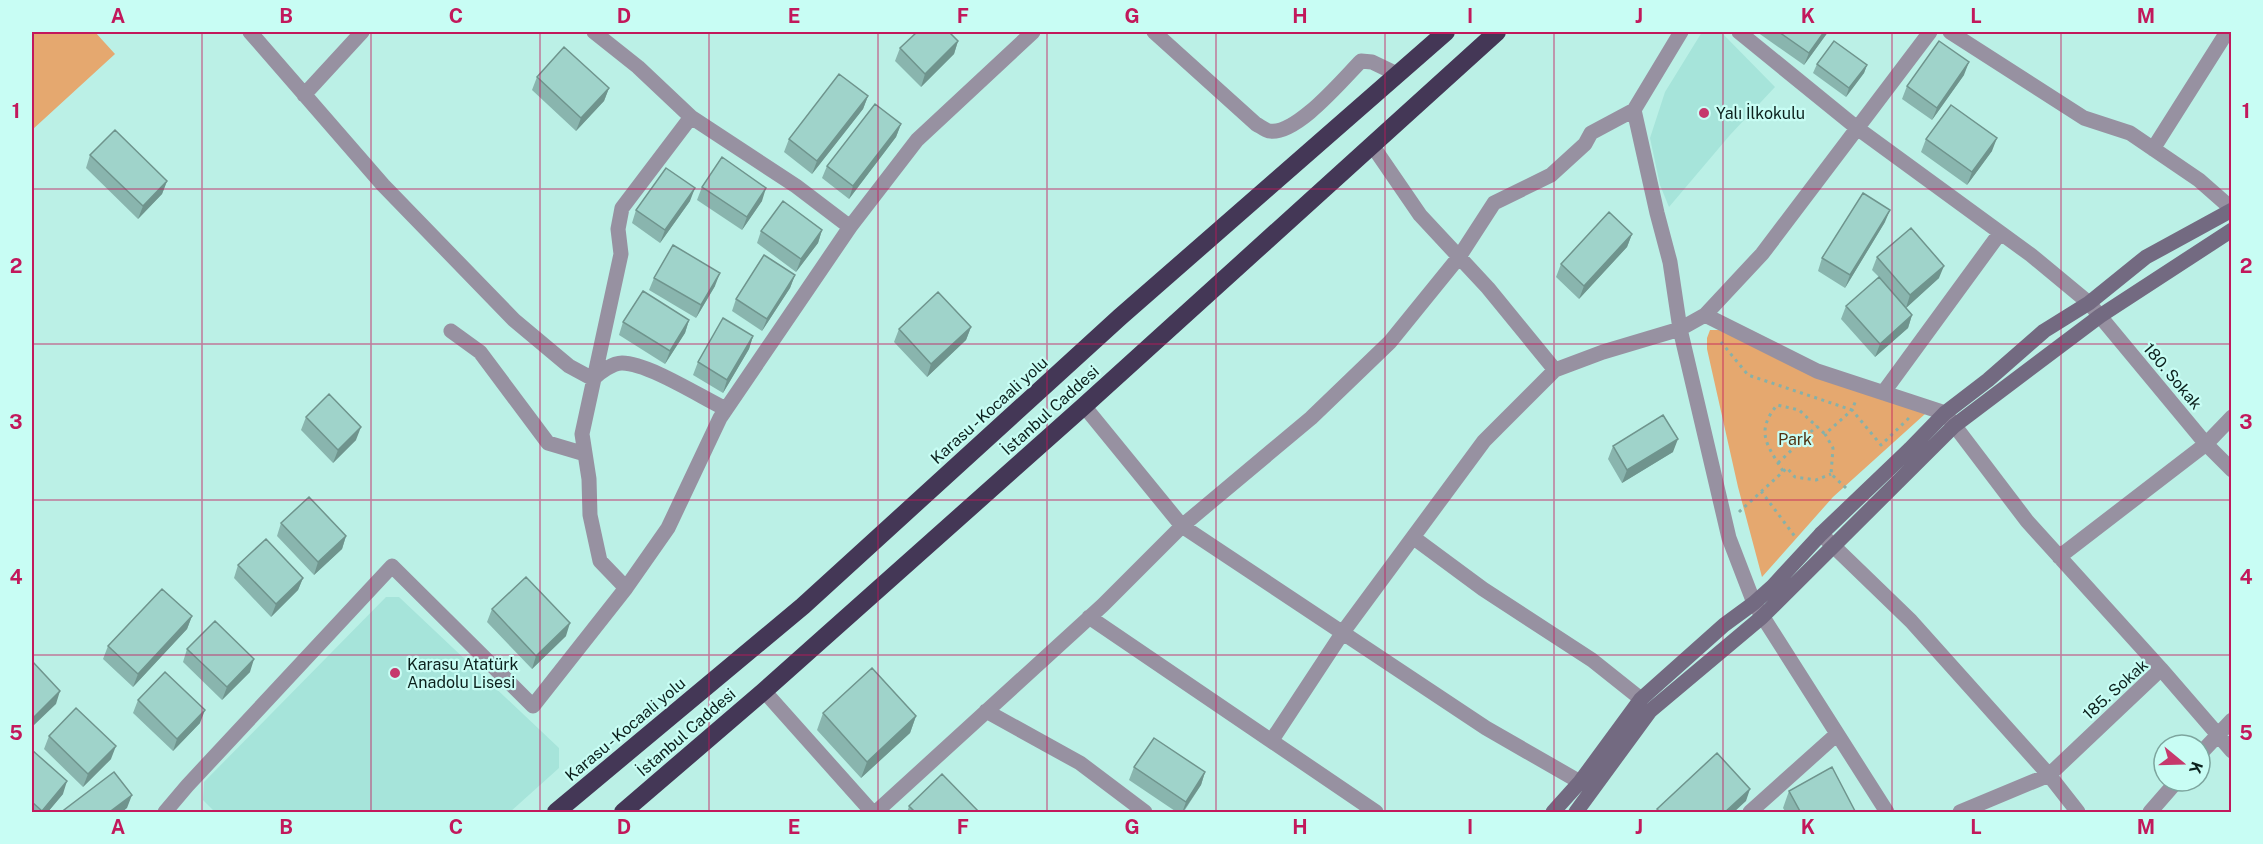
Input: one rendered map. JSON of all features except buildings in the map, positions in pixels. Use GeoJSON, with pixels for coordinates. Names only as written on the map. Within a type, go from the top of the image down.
{"type":"FeatureCollection","features":[{"type":"Feature","properties":{"kind":"highway","name":"Karasu - Kocaali yolu"},"geometry":{"type":"LineString","coordinates":[[556,813],[803,606],[1120,317],[1446,32]]}},
{"type":"Feature","properties":{"kind":"highway","name":"İstanbul Caddesi"},"geometry":{"type":"LineString","coordinates":[[623,813],[764,692],[1497,32]]}},
{"type":"Feature","properties":{"kind":"main road"},"geometry":{"type":"LineString","coordinates":[[1553,813],[1580,782],[1641,699],[1724,625],[1754,603],[1945,413],[2044,332],[2089,303],[2146,258],[2232,210]]}},
{"type":"Feature","properties":{"kind":"main road"},"geometry":{"type":"LineString","coordinates":[[1576,813],[1650,711],[1762,617],[1954,426],[2100,316],[2232,230]]}},
{"type":"Feature","properties":{"kind":"street"},"geometry":{"type":"LineString","coordinates":[[250,32],[383,185],[514,320],[569,366],[593,379]]}},
{"type":"Feature","properties":{"kind":"street"},"geometry":{"type":"LineString","coordinates":[[304,95],[362,32]]}},
{"type":"Feature","properties":{"kind":"street"},"geometry":{"type":"LineString","coordinates":[[594,32],[639,67],[690,117],[796,186],[850,227]]}},
{"type":"Feature","properties":{"kind":"street"},"geometry":{"type":"LineString","coordinates":[[165,813],[187,786],[392,566],[533,706],[626,588],[668,528],[726,410],[850,227],[917,140],[1033,32]]}},
{"type":"Feature","properties":{"kind":"street"},"geometry":{"type":"LineString","coordinates":[[1154,32],[1256,124],[1269,131],[1284,129],[1307,114],[1361,61],[1371,62],[1398,74]]}},
{"type":"Feature","properties":{"kind":"street"},"geometry":{"type":"LineString","coordinates":[[764,692],[874,813],[1089,617],[1182,526],[1311,418],[1390,342],[1459,257],[1494,203],[1551,175],[1585,144],[1591,133],[1634,110],[1681,32]]}},
{"type":"Feature","properties":{"kind":"street","name":"180. Sokak"},"geometry":{"type":"LineString","coordinates":[[1738,32],[1857,128],[2031,255],[2089,303],[2206,444],[2232,470]]}},
{"type":"Feature","properties":{"kind":"street"},"geometry":{"type":"LineString","coordinates":[[1272,740],[1343,632],[1484,441],[1555,370],[1603,352],[1680,329],[1705,315],[1762,254],[1930,32]]}},
{"type":"Feature","properties":{"kind":"street"},"geometry":{"type":"LineString","coordinates":[[1950,32],[2084,118],[2130,133],[2199,180],[2232,210]]}},
{"type":"Feature","properties":{"kind":"street"},"geometry":{"type":"LineString","coordinates":[[2153,149],[2227,32]]}},
{"type":"Feature","properties":{"kind":"street"},"geometry":{"type":"LineString","coordinates":[[1634,110],[1670,262],[1680,329],[1726,523],[1754,603],[1887,813]]}},
{"type":"Feature","properties":{"kind":"street"},"geometry":{"type":"LineString","coordinates":[[626,588],[600,561],[590,515],[589,479],[582,434],[621,254],[618,229],[622,208],[690,117]]}},
{"type":"Feature","properties":{"kind":"street"},"geometry":{"type":"LineString","coordinates":[[1372,146],[1420,215],[1459,257],[1555,370]]}},
{"type":"Feature","properties":{"kind":"street"},"geometry":{"type":"LineString","coordinates":[[1883,393],[2000,234]]}},
{"type":"Feature","properties":{"kind":"street"},"geometry":{"type":"LineString","coordinates":[[1705,315],[1817,371],[1945,413],[2027,521],[2161,669]]}},
{"type":"Feature","properties":{"kind":"street"},"geometry":{"type":"LineString","coordinates":[[451,331],[480,352],[548,443],[585,454]]}},
{"type":"Feature","properties":{"kind":"street"},"geometry":{"type":"LineString","coordinates":[[593,379],[598,373],[619,363],[636,364],[726,410]]}},
{"type":"Feature","properties":{"kind":"street"},"geometry":{"type":"LineString","coordinates":[[1084,406],[1182,526],[1486,728],[1580,782]]}},
{"type":"Feature","properties":{"kind":"street"},"geometry":{"type":"LineString","coordinates":[[2059,557],[2206,444],[2232,417]]}},
{"type":"Feature","properties":{"kind":"street"},"geometry":{"type":"LineString","coordinates":[[1821,534],[1911,621],[2049,775],[2078,813]]}},
{"type":"Feature","properties":{"kind":"street"},"geometry":{"type":"LineString","coordinates":[[1414,538],[1483,589],[1592,660],[1641,699]]}},
{"type":"Feature","properties":{"kind":"street"},"geometry":{"type":"LineString","coordinates":[[1089,617],[1272,740],[1372,812]]}},
{"type":"Feature","properties":{"kind":"street","name":"185. Sokak"},"geometry":{"type":"LineString","coordinates":[[2049,775],[2161,669],[2232,751]]}},
{"type":"Feature","properties":{"kind":"street"},"geometry":{"type":"LineString","coordinates":[[986,711],[1080,763],[1145,813]]}},
{"type":"Feature","properties":{"kind":"street"},"geometry":{"type":"LineString","coordinates":[[2212,740],[2232,720]]}},
{"type":"Feature","properties":{"kind":"street"},"geometry":{"type":"LineString","coordinates":[[1750,813],[1837,734]]}},
{"type":"Feature","properties":{"kind":"street"},"geometry":{"type":"LineString","coordinates":[[1960,813],[2049,775]]}},
{"type":"Feature","properties":{"kind":"street"},"geometry":{"type":"LineString","coordinates":[[2150,813],[2167,793]]}},
{"type":"Feature","properties":{"kind":"path"},"geometry":{"type":"LineString","coordinates":[[1721,342],[1748,375],[1852,410],[1881,445],[1908,419],[1898,414]]}},
{"type":"Feature","properties":{"kind":"path"},"geometry":{"type":"LineString","coordinates":[[1825,434],[1852,410],[1862,386]]}},
{"type":"Feature","properties":{"kind":"path"},"geometry":{"type":"LineString","coordinates":[[1783,471],[1765,438],[1766,419],[1777,405],[1799,410],[1825,434],[1833,448],[1831,474]]}},
{"type":"Feature","properties":{"kind":"path"},"geometry":{"type":"LineString","coordinates":[[1778,463],[1817,426]]}},
{"type":"Feature","properties":{"kind":"path"},"geometry":{"type":"LineString","coordinates":[[1726,523],[1787,468],[1795,477],[1816,480],[1831,474]]}},
{"type":"Feature","properties":{"kind":"path"},"geometry":{"type":"LineString","coordinates":[[1831,474],[1858,500]]}},
{"type":"Feature","properties":{"kind":"path"},"geometry":{"type":"LineString","coordinates":[[1761,491],[1805,551]]}},
{"type":"Feature","properties":{"kind":"shaded area","name":"Yalı İlkokulu"},"geometry":{"type":"Polygon","coordinates":[[[1702,32],[1721,32],[1775,87],[1730,135],[1669,207],[1660,185],[1650,138],[1665,92],[1702,32]]]}},
{"type":"Feature","properties":{"kind":"shaded area","name":"Karasu Atatürk Anadolu Lisesi"},"geometry":{"type":"Polygon","coordinates":[[[386,597],[399,597],[559,748],[559,768],[510,812],[215,812],[203,800],[204,782],[386,597]]]}},
{"type":"Feature","properties":{"kind":"green space"},"geometry":{"type":"Polygon","coordinates":[[[95,32],[115,54],[32,130],[32,33],[95,32]]]}},
{"type":"Feature","properties":{"kind":"green space","name":"Park"},"geometry":{"type":"Polygon","coordinates":[[[1710,330],[1721,330],[1925,414],[1833,497],[1762,577],[1738,487],[1707,349],[1710,330]]]}},
{"type":"Feature","properties":{"kind":"place","name":"Yalı İlkokulu"},"geometry":{"type":"Point","coordinates":[1704,113]}},
{"type":"Feature","properties":{"kind":"place","name":"Karasu Atatürk Anadolu Lisesi"},"geometry":{"type":"Point","coordinates":[395,673]}}]}
